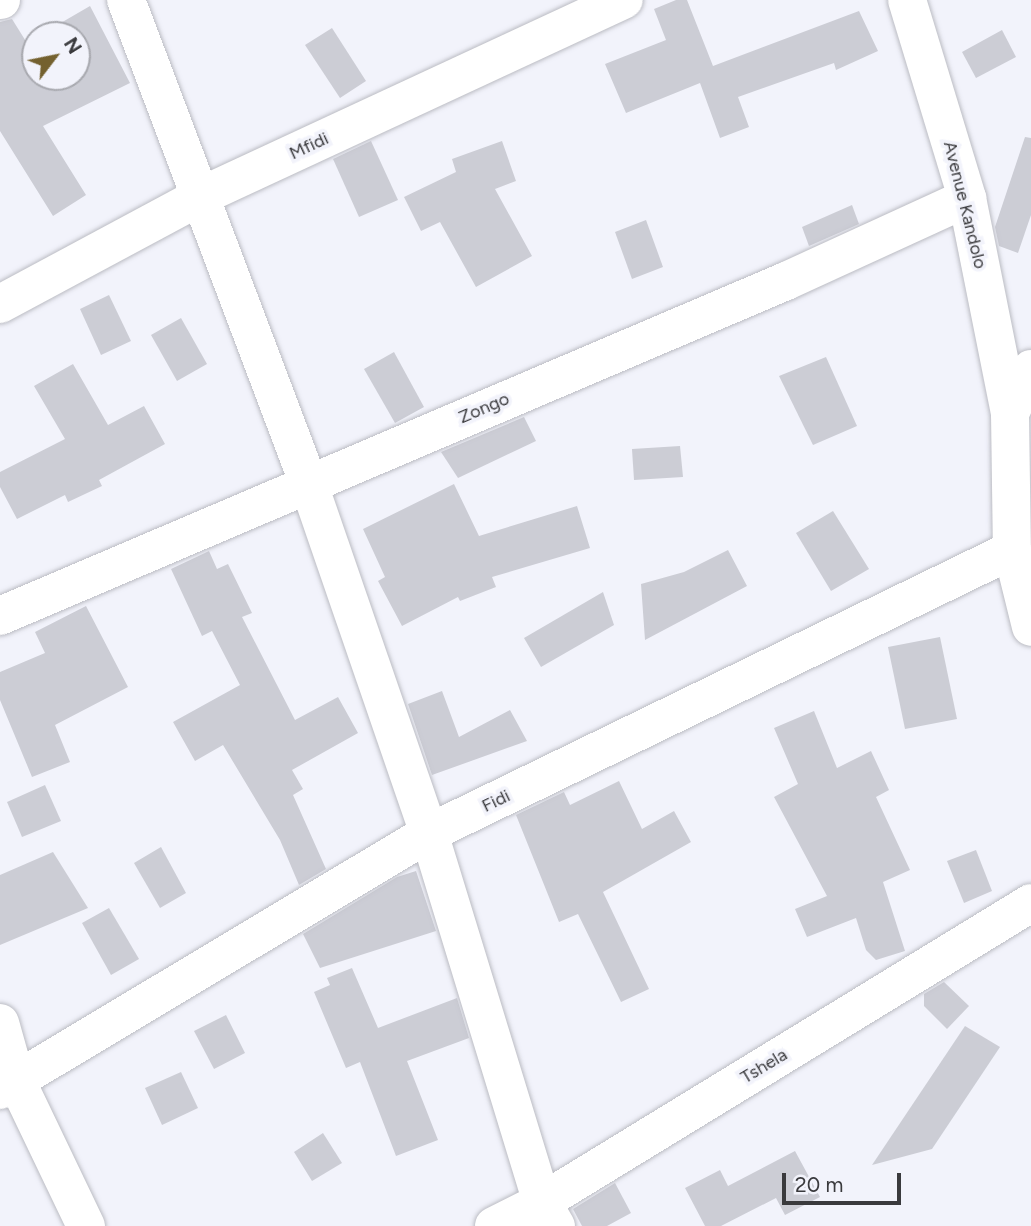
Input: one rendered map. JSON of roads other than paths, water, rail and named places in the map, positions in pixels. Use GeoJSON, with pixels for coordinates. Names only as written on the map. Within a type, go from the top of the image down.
{"type":"FeatureCollection","features":[{"type":"Feature","properties":{"kind":"street"},"geometry":{"type":"LineString","coordinates":[[127,0],[308,482],[429,833],[549,1214]]}},
{"type":"Feature","properties":{"kind":"street","name":"Mfidi"},"geometry":{"type":"LineString","coordinates":[[0,304],[201,196],[624,0]]}},
{"type":"Feature","properties":{"kind":"street","name":"Avenue Kandolo"},"geometry":{"type":"LineString","coordinates":[[907,0],[968,198],[1010,413],[1012,550],[1031,627]]}},
{"type":"Feature","properties":{"kind":"street","name":"Zongo"},"geometry":{"type":"LineString","coordinates":[[0,616],[308,482],[786,281],[968,198]]}},
{"type":"Feature","properties":{"kind":"street"},"geometry":{"type":"LineString","coordinates":[[1010,413],[1031,369]]}},
{"type":"Feature","properties":{"kind":"street","name":"Fidi"},"geometry":{"type":"LineString","coordinates":[[8,1085],[429,833],[1012,550]]}},
{"type":"Feature","properties":{"kind":"street","name":"Tshela"},"geometry":{"type":"LineString","coordinates":[[494,1226],[549,1214],[1031,903]]}},
{"type":"Feature","properties":{"kind":"street"},"geometry":{"type":"LineString","coordinates":[[0,1023],[8,1085],[86,1226]]}}]}
